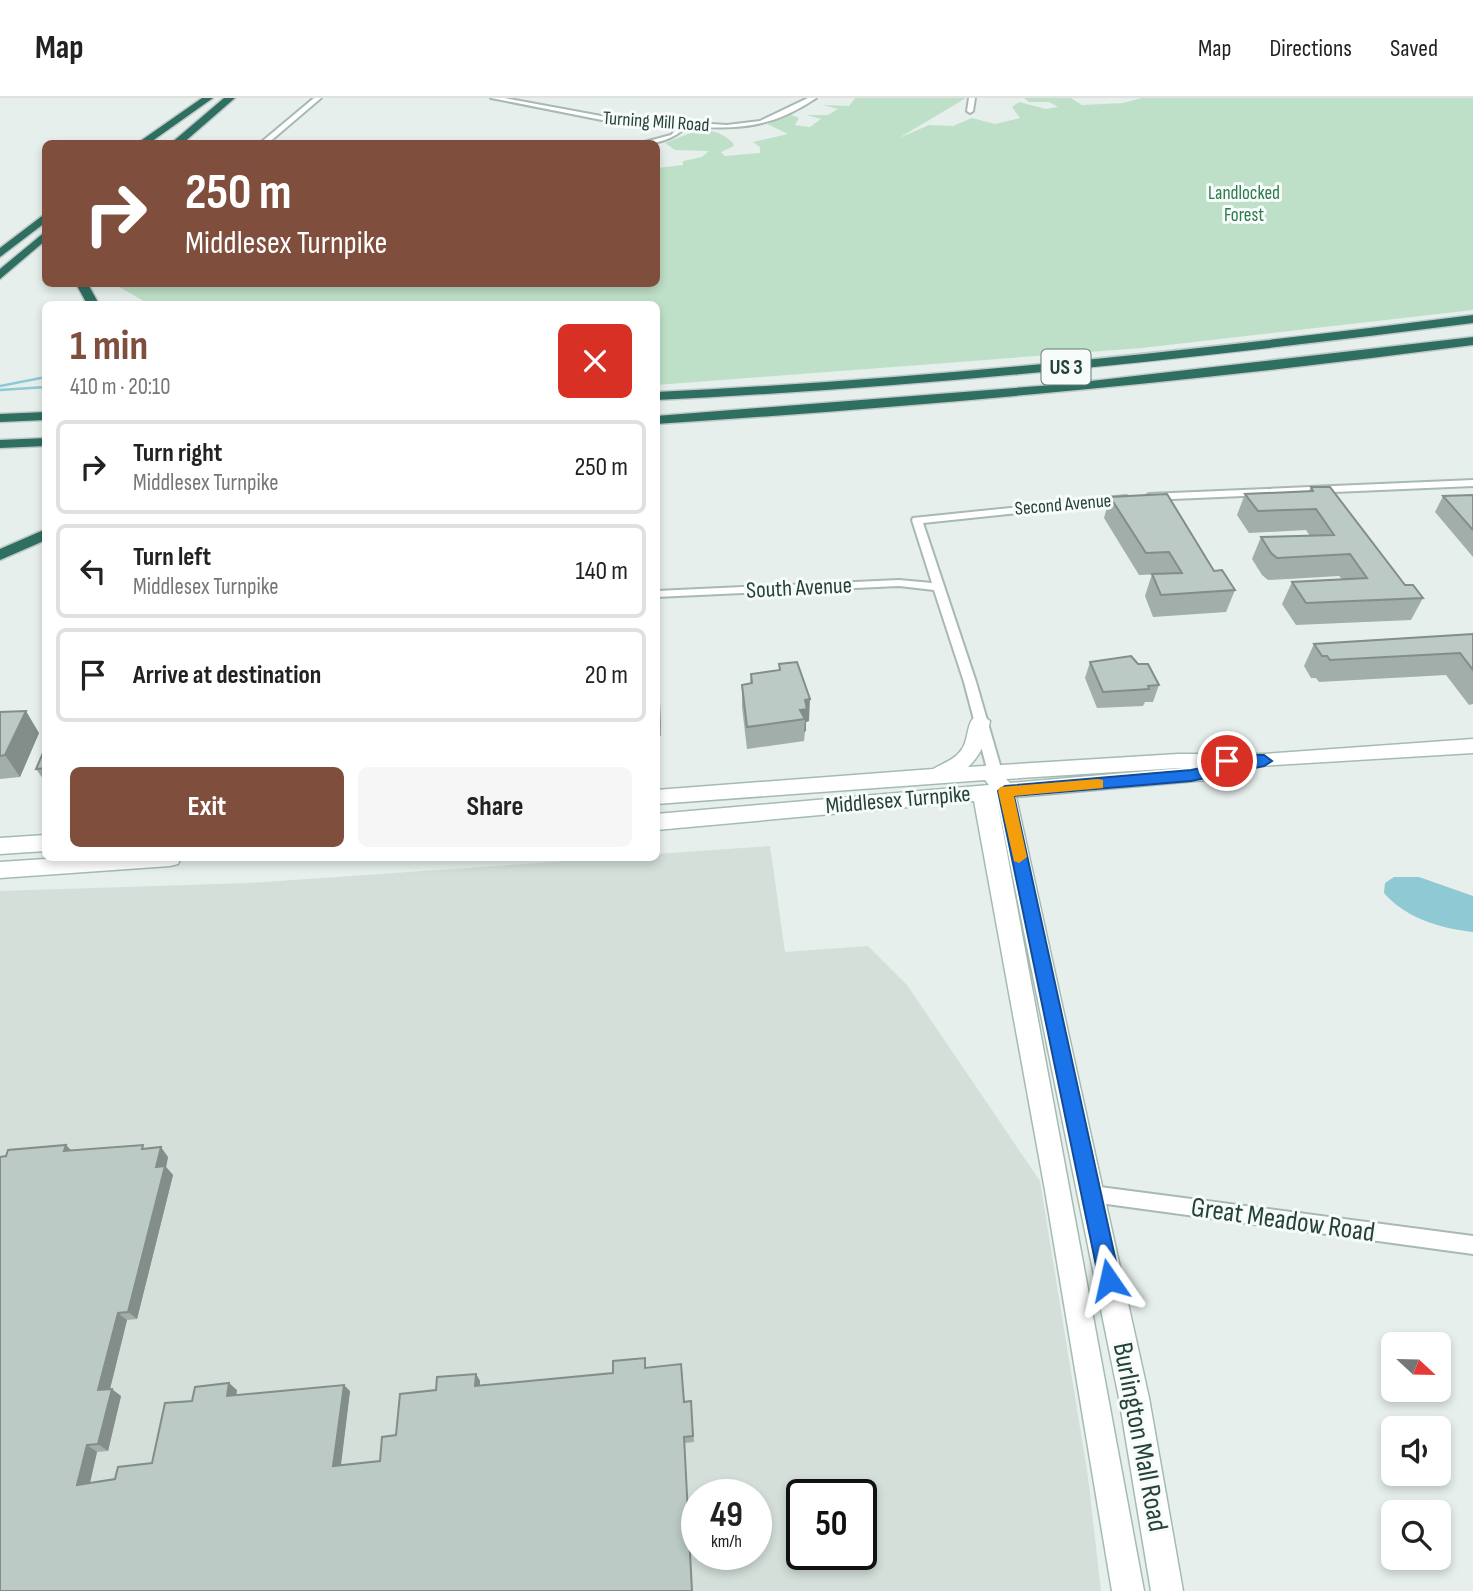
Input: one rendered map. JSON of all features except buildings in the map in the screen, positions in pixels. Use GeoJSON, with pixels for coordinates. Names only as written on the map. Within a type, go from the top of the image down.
{"type":"FeatureCollection","features":[{"type":"Feature","properties":{"kind":"highway"},"geometry":{"type":"LineString","coordinates":[[147,140],[208,98]]}},
{"type":"Feature","properties":{"kind":"highway"},"geometry":{"type":"LineString","coordinates":[[168,140],[228,98]]}},
{"type":"Feature","properties":{"kind":"highway"},"geometry":{"type":"LineString","coordinates":[[180,140],[228,98]]}},
{"type":"Feature","properties":{"kind":"highway"},"geometry":{"type":"LineString","coordinates":[[0,239],[42,205]]}},
{"type":"Feature","properties":{"kind":"highway"},"geometry":{"type":"LineString","coordinates":[[0,254],[42,219]]}},
{"type":"Feature","properties":{"kind":"highway"},"geometry":{"type":"LineString","coordinates":[[0,275],[42,238]]}},
{"type":"Feature","properties":{"kind":"highway"},"geometry":{"type":"LineString","coordinates":[[0,281],[16,261]]}},
{"type":"Feature","properties":{"kind":"highway","name":"US 3"},"geometry":{"type":"LineString","coordinates":[[660,396],[834,386],[1068,367],[1473,318]]}},
{"type":"Feature","properties":{"kind":"highway","name":"US 3"},"geometry":{"type":"LineString","coordinates":[[660,420],[1068,390],[1265,369],[1473,341]]}},
{"type":"Feature","properties":{"kind":"highway"},"geometry":{"type":"LineString","coordinates":[[0,418],[42,416]]}},
{"type":"Feature","properties":{"kind":"highway"},"geometry":{"type":"LineString","coordinates":[[0,444],[42,442]]}},
{"type":"Feature","properties":{"kind":"highway"},"geometry":{"type":"LineString","coordinates":[[0,555],[42,536]]}},
{"type":"Feature","properties":{"kind":"main road"},"geometry":{"type":"LineString","coordinates":[[925,777],[943,772],[966,760],[973,751],[980,722]]}},
{"type":"Feature","properties":{"kind":"main road","name":"Middlesex Turnpike"},"geometry":{"type":"LineString","coordinates":[[660,822],[993,786],[1191,776],[1264,761],[1473,746]]}},
{"type":"Feature","properties":{"kind":"main road","name":"Middlesex Turnpike"},"geometry":{"type":"LineString","coordinates":[[660,797],[925,777],[993,786]]}},
{"type":"Feature","properties":{"kind":"main road","name":"Burlington Mall Road"},"geometry":{"type":"LineString","coordinates":[[993,786],[1058,1190],[1128,1591]]}},
{"type":"Feature","properties":{"kind":"main road","name":"Burlington Mall Road"},"geometry":{"type":"LineString","coordinates":[[993,786],[1092,1194],[1145,1451],[1167,1591]]}},
{"type":"Feature","properties":{"kind":"main road"},"geometry":{"type":"LineString","coordinates":[[0,846],[42,842]]}},
{"type":"Feature","properties":{"kind":"main road"},"geometry":{"type":"LineString","coordinates":[[0,870],[128,861]]}},
{"type":"Feature","properties":{"kind":"main road"},"geometry":{"type":"LineString","coordinates":[[1058,1190],[1092,1194]]}},
{"type":"Feature","properties":{"kind":"street"},"geometry":{"type":"LineString","coordinates":[[267,140],[318,98]]}},
{"type":"Feature","properties":{"kind":"street","name":"Turning Mill Road"},"geometry":{"type":"LineString","coordinates":[[494,98],[588,117],[684,126],[749,125],[772,118],[813,98]]}},
{"type":"Feature","properties":{"kind":"street"},"geometry":{"type":"LineString","coordinates":[[970,111],[972,98]]}},
{"type":"Feature","properties":{"kind":"street"},"geometry":{"type":"LineString","coordinates":[[790,100],[804,102]]}},
{"type":"Feature","properties":{"kind":"street"},"geometry":{"type":"LineString","coordinates":[[656,140],[673,136],[684,126]]}},
{"type":"Feature","properties":{"kind":"street","name":"Second Avenue"},"geometry":{"type":"LineString","coordinates":[[993,786],[993,765],[918,520],[1152,497],[1473,483]]}},
{"type":"Feature","properties":{"kind":"street","name":"South Avenue"},"geometry":{"type":"LineString","coordinates":[[660,594],[899,583],[940,587]]}},
{"type":"Feature","properties":{"kind":"street","name":"Great Meadow Road"},"geometry":{"type":"LineString","coordinates":[[1092,1194],[1473,1245]]}},
{"type":"Feature","properties":{"kind":"shaded area"},"geometry":{"type":"Polygon","coordinates":[[[770,846],[785,952],[868,946],[907,985],[1040,1181],[1088,1477],[1101,1591],[0,1591],[0,891],[249,883],[568,861],[660,861],[660,854],[770,846]]]}},
{"type":"Feature","properties":{"kind":"green space","name":"Landlocked Forest"},"geometry":{"type":"Polygon","coordinates":[[[855,98],[966,98],[899,138],[929,125],[953,126],[972,118],[995,124],[1020,118],[1012,107],[1019,102],[1046,109],[1058,107],[1049,102],[1029,102],[1024,98],[1071,98],[1082,105],[1123,103],[1142,98],[1473,98],[1473,310],[1142,348],[660,385],[660,301],[144,301],[119,287],[660,287],[660,168],[683,165],[683,161],[702,157],[709,151],[675,150],[665,143],[692,133],[708,131],[716,132],[733,143],[734,146],[721,152],[725,156],[760,153],[760,147],[753,142],[788,134],[767,124],[789,114],[799,118],[795,125],[810,127],[821,119],[806,115],[828,115],[838,109],[823,105],[849,106],[855,98]]]}},
{"type":"Feature","properties":{"kind":"water"},"geometry":{"type":"Polygon","coordinates":[[[1394,877],[1419,877],[1473,896],[1473,932],[1436,925],[1403,910],[1384,893],[1385,883],[1394,877]]]}},
{"type":"Feature","properties":{"kind":"waterway"},"geometry":{"type":"LineString","coordinates":[[0,386],[42,378]]}},
{"type":"Feature","properties":{"kind":"waterway"},"geometry":{"type":"LineString","coordinates":[[0,390],[42,387]]}},
{"type":"Feature","properties":{"kind":"slow traffic"},"geometry":{"type":"LineString","coordinates":[[1019,857],[1005,791],[1098,784]]}},
{"type":"Feature","properties":{"kind":"route"},"geometry":{"type":"LineString","coordinates":[[1109,1280],[1005,791],[1191,776],[1264,761],[1227,761]]}}]}
